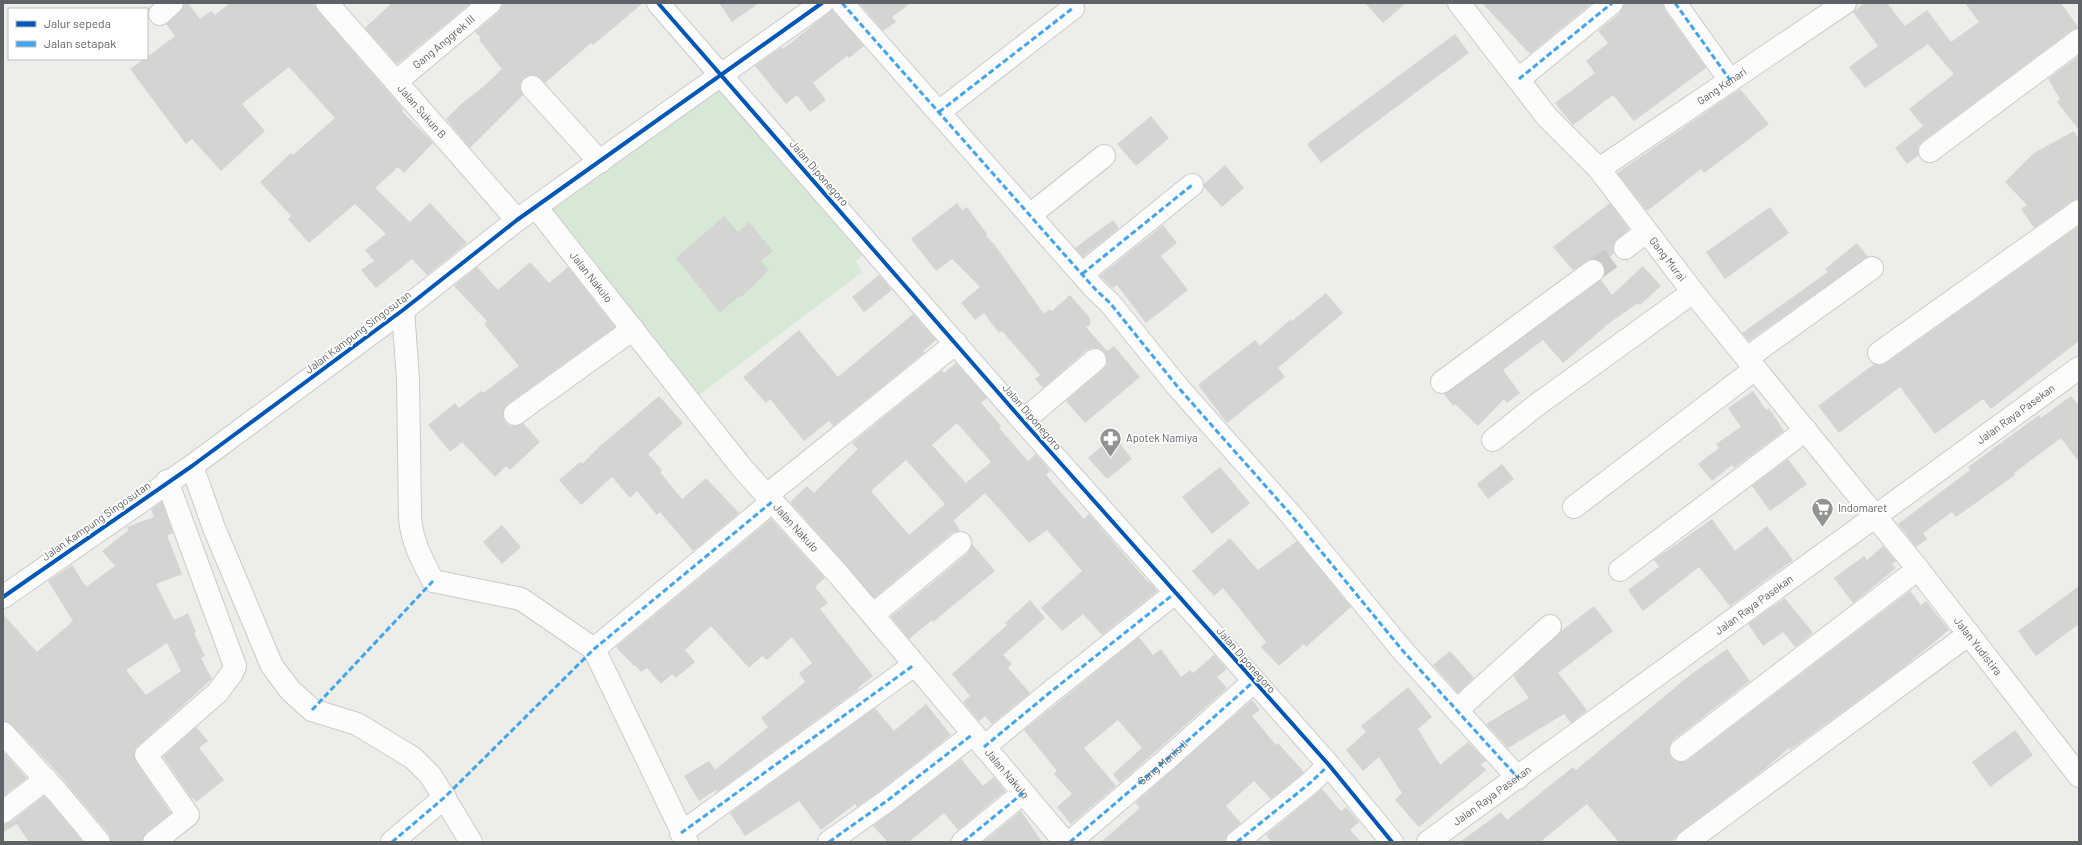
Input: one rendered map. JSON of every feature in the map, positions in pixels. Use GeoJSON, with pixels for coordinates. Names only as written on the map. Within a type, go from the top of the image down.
{"type":"FeatureCollection","features":[{"type":"Feature","properties":{"kind":"street","name":"Jalan Sukun B"},"geometry":{"type":"LineString","coordinates":[[327,3],[397,81],[517,220]]}},
{"type":"Feature","properties":{"kind":"street","name":"Gang Anggrek III"},"geometry":{"type":"LineString","coordinates":[[397,81],[490,3]]}},
{"type":"Feature","properties":{"kind":"street","name":"Jalan Diponegoro"},"geometry":{"type":"LineString","coordinates":[[658,3],[1023,421],[1253,682],[1329,765],[1392,842]]}},
{"type":"Feature","properties":{"kind":"street","name":"Jalan Kampung Singosutan"},"geometry":{"type":"LineString","coordinates":[[3,597],[192,466],[403,310],[517,220],[722,76],[822,3]]}},
{"type":"Feature","properties":{"kind":"street"},"geometry":{"type":"LineString","coordinates":[[842,3],[1082,274],[1110,303],[1178,386],[1292,516],[1403,651],[1518,778]]}},
{"type":"Feature","properties":{"kind":"street","name":"Gang Murai"},"geometry":{"type":"LineString","coordinates":[[1459,3],[1547,117],[1599,169],[1693,292],[1876,516]]}},
{"type":"Feature","properties":{"kind":"street"},"geometry":{"type":"LineString","coordinates":[[1519,79],[1612,3]]}},
{"type":"Feature","properties":{"kind":"street"},"geometry":{"type":"LineString","coordinates":[[1675,3],[1730,80]]}},
{"type":"Feature","properties":{"kind":"street","name":"Gang Kenari"},"geometry":{"type":"LineString","coordinates":[[1599,169],[1845,3]]}},
{"type":"Feature","properties":{"kind":"street"},"geometry":{"type":"LineString","coordinates":[[939,112],[1073,8]]}},
{"type":"Feature","properties":{"kind":"street"},"geometry":{"type":"LineString","coordinates":[[1930,151],[2079,40]]}},
{"type":"Feature","properties":{"kind":"street"},"geometry":{"type":"LineString","coordinates":[[532,87],[600,162]]}},
{"type":"Feature","properties":{"kind":"street"},"geometry":{"type":"LineString","coordinates":[[1030,215],[1104,156]]}},
{"type":"Feature","properties":{"kind":"street"},"geometry":{"type":"LineString","coordinates":[[1082,274],[1192,185]]}},
{"type":"Feature","properties":{"kind":"street","name":"Jalan Nakulo"},"geometry":{"type":"LineString","coordinates":[[536,207],[742,468],[873,615],[978,741],[1065,842]]}},
{"type":"Feature","properties":{"kind":"street"},"geometry":{"type":"LineString","coordinates":[[1879,353],[2079,211]]}},
{"type":"Feature","properties":{"kind":"street"},"geometry":{"type":"LineString","coordinates":[[1625,248],[1646,232]]}},
{"type":"Feature","properties":{"kind":"street"},"geometry":{"type":"LineString","coordinates":[[1574,507],[1872,268]]}},
{"type":"Feature","properties":{"kind":"street"},"geometry":{"type":"LineString","coordinates":[[1442,382],[1593,271]]}},
{"type":"Feature","properties":{"kind":"street"},"geometry":{"type":"LineString","coordinates":[[1493,440],[1534,407],[1693,292]]}},
{"type":"Feature","properties":{"kind":"street"},"geometry":{"type":"LineString","coordinates":[[403,310],[408,379],[410,524],[411,535],[418,554],[433,581],[521,599],[594,649],[684,838],[914,665]]}},
{"type":"Feature","properties":{"kind":"street"},"geometry":{"type":"LineString","coordinates":[[515,414],[633,329]]}},
{"type":"Feature","properties":{"kind":"street"},"geometry":{"type":"LineString","coordinates":[[594,649],[770,498],[956,343]]}},
{"type":"Feature","properties":{"kind":"street"},"geometry":{"type":"LineString","coordinates":[[1023,421],[1096,360]]}},
{"type":"Feature","properties":{"kind":"street","name":"Jalan Raya Pasekan"},"geometry":{"type":"LineString","coordinates":[[1428,842],[1518,778],[2079,368]]}},
{"type":"Feature","properties":{"kind":"street"},"geometry":{"type":"LineString","coordinates":[[1620,570],[1806,430]]}},
{"type":"Feature","properties":{"kind":"street"},"geometry":{"type":"LineString","coordinates":[[192,466],[214,528],[272,666],[290,690],[312,710],[357,724],[413,758],[431,776],[471,842]]}},
{"type":"Feature","properties":{"kind":"street"},"geometry":{"type":"LineString","coordinates":[[154,842],[188,815],[146,755],[218,692],[232,673],[235,666],[167,482]]}},
{"type":"Feature","properties":{"kind":"street","name":"Jalan Yudistira"},"geometry":{"type":"LineString","coordinates":[[1876,516],[2079,776]]}},
{"type":"Feature","properties":{"kind":"street"},"geometry":{"type":"LineString","coordinates":[[873,615],[960,543]]}},
{"type":"Feature","properties":{"kind":"street"},"geometry":{"type":"LineString","coordinates":[[1681,750],[1918,569]]}},
{"type":"Feature","properties":{"kind":"street"},"geometry":{"type":"LineString","coordinates":[[828,842],[888,800],[1048,694],[1175,593]]}},
{"type":"Feature","properties":{"kind":"street"},"geometry":{"type":"LineString","coordinates":[[1457,710],[1550,626]]}},
{"type":"Feature","properties":{"kind":"street"},"geometry":{"type":"LineString","coordinates":[[1687,842],[1969,634]]}},
{"type":"Feature","properties":{"kind":"street","name":"Gang Manis II"},"geometry":{"type":"LineString","coordinates":[[1070,842],[1166,760],[1253,682]]}},
{"type":"Feature","properties":{"kind":"street"},"geometry":{"type":"LineString","coordinates":[[3,733],[46,779],[99,842]]}},
{"type":"Feature","properties":{"kind":"street"},"geometry":{"type":"LineString","coordinates":[[1238,842],[1310,783],[1329,765]]}},
{"type":"Feature","properties":{"kind":"street"},"geometry":{"type":"LineString","coordinates":[[3,812],[46,779]]}},
{"type":"Feature","properties":{"kind":"street"},"geometry":{"type":"LineString","coordinates":[[963,842],[1023,793]]}},
{"type":"Feature","properties":{"kind":"street"},"geometry":{"type":"LineString","coordinates":[[392,842],[445,797]]}},
{"type":"Feature","properties":{"kind":"green space"},"geometry":{"type":"Polygon","coordinates":[[[720,85],[866,251],[856,261],[862,272],[698,396],[547,209],[720,85]]]}},
{"type":"Feature","properties":{"kind":"building"},"geometry":{"type":"Polygon","coordinates":[[[184,3],[188,3],[200,19],[211,11],[215,15],[230,3],[314,3],[318,11],[403,109],[402,111],[433,143],[404,173],[398,167],[375,188],[410,222],[430,203],[467,243],[427,275],[412,259],[376,288],[361,270],[374,261],[365,250],[386,234],[355,204],[309,243],[288,219],[291,216],[260,182],[291,153],[293,155],[335,118],[289,67],[242,104],[265,131],[221,171],[192,139],[186,144],[130,69],[143,60],[148,60],[148,56],[175,36],[166,24],[180,12],[184,3]]]}},
{"type":"Feature","properties":{"kind":"building"},"geometry":{"type":"Polygon","coordinates":[[[392,3],[471,3],[397,64],[365,28],[392,3]]]}},
{"type":"Feature","properties":{"kind":"building"},"geometry":{"type":"Polygon","coordinates":[[[502,3],[643,3],[593,45],[591,43],[545,83],[535,75],[529,75],[524,78],[520,84],[520,90],[523,95],[470,148],[446,119],[502,69],[479,40],[481,38],[475,32],[498,13],[502,3]]]}},
{"type":"Feature","properties":{"kind":"building"},"geometry":{"type":"Polygon","coordinates":[[[719,3],[759,3],[732,22],[719,3]]]}},
{"type":"Feature","properties":{"kind":"building"},"geometry":{"type":"Polygon","coordinates":[[[859,3],[911,3],[892,17],[896,22],[883,31],[859,3]]]}},
{"type":"Feature","properties":{"kind":"building"},"geometry":{"type":"Polygon","coordinates":[[[1365,3],[1406,3],[1383,23],[1365,3]]]}},
{"type":"Feature","properties":{"kind":"building"},"geometry":{"type":"Polygon","coordinates":[[[1482,3],[1592,3],[1530,54],[1482,3]]]}},
{"type":"Feature","properties":{"kind":"building"},"geometry":{"type":"Polygon","coordinates":[[[1624,3],[1663,3],[1665,10],[1706,68],[1634,121],[1613,95],[1573,125],[1555,103],[1595,73],[1586,61],[1608,43],[1598,31],[1620,13],[1624,3]]]}},
{"type":"Feature","properties":{"kind":"building"},"geometry":{"type":"Polygon","coordinates":[[[1864,3],[1887,3],[1905,26],[1927,10],[1951,42],[1979,22],[1965,3],[2061,3],[2079,28],[2072,30],[1923,141],[1918,146],[1919,155],[1907,164],[1895,148],[1923,126],[1909,109],[1954,74],[1928,44],[1865,88],[1849,67],[1878,46],[1853,12],[1864,3]]]}},
{"type":"Feature","properties":{"kind":"building"},"geometry":{"type":"Polygon","coordinates":[[[832,10],[864,46],[849,58],[847,56],[813,83],[826,100],[810,112],[797,95],[786,104],[755,66],[782,47],[783,49],[832,10]]]}},
{"type":"Feature","properties":{"kind":"building"},"geometry":{"type":"Polygon","coordinates":[[[1455,34],[1469,53],[1321,163],[1307,144],[1455,34]]]}},
{"type":"Feature","properties":{"kind":"building"},"geometry":{"type":"Polygon","coordinates":[[[2079,56],[2079,130],[2057,102],[2060,99],[2048,79],[2079,56]]]}},
{"type":"Feature","properties":{"kind":"building"},"geometry":{"type":"Polygon","coordinates":[[[1740,89],[1769,124],[1704,173],[1701,169],[1647,211],[1617,173],[1740,89]]]}},
{"type":"Feature","properties":{"kind":"building"},"geometry":{"type":"Polygon","coordinates":[[[1151,116],[1169,138],[1136,166],[1117,144],[1151,116]]]}},
{"type":"Feature","properties":{"kind":"building"},"geometry":{"type":"Polygon","coordinates":[[[2074,131],[2079,140],[2079,199],[2072,201],[2034,228],[2021,209],[2027,205],[2005,182],[2034,153],[2074,131]]]}},
{"type":"Feature","properties":{"kind":"building"},"geometry":{"type":"Polygon","coordinates":[[[1225,165],[1244,188],[1222,207],[1204,187],[1204,184],[1225,165]]]}},
{"type":"Feature","properties":{"kind":"building"},"geometry":{"type":"Polygon","coordinates":[[[957,203],[962,210],[967,207],[987,234],[986,236],[994,244],[1044,314],[1050,309],[1052,311],[1070,295],[1090,318],[1090,325],[1086,327],[1107,351],[1114,346],[1140,377],[1085,423],[1066,401],[1107,365],[1107,358],[1104,352],[1099,348],[1087,350],[1043,388],[1035,379],[1040,375],[1002,331],[999,333],[984,313],[975,320],[961,303],[980,287],[952,259],[936,271],[911,239],[957,203]]]}},
{"type":"Feature","properties":{"kind":"building"},"geometry":{"type":"Polygon","coordinates":[[[1610,203],[1629,229],[1614,243],[1614,253],[1602,263],[1598,259],[1591,259],[1573,270],[1553,247],[1610,203]]]}},
{"type":"Feature","properties":{"kind":"building"},"geometry":{"type":"Polygon","coordinates":[[[1770,207],[1789,233],[1725,279],[1706,252],[1770,207]]]}},
{"type":"Feature","properties":{"kind":"building"},"geometry":{"type":"Polygon","coordinates":[[[724,216],[738,232],[749,222],[773,251],[761,261],[769,270],[740,298],[739,296],[720,313],[676,258],[724,216]]]}},
{"type":"Feature","properties":{"kind":"building"},"geometry":{"type":"Polygon","coordinates":[[[1113,220],[1119,228],[1083,257],[1075,248],[1113,220]]]}},
{"type":"Feature","properties":{"kind":"building"},"geometry":{"type":"Polygon","coordinates":[[[1163,225],[1177,243],[1161,256],[1188,290],[1146,323],[1117,285],[1113,288],[1100,276],[1163,225]]]}},
{"type":"Feature","properties":{"kind":"building"},"geometry":{"type":"Polygon","coordinates":[[[2079,226],[2079,341],[1991,409],[1983,399],[1935,434],[1900,387],[1839,433],[1818,406],[1874,364],[1881,365],[1886,363],[2079,226]]]}},
{"type":"Feature","properties":{"kind":"building"},"geometry":{"type":"Polygon","coordinates":[[[1857,243],[1868,257],[1749,341],[1742,333],[1828,272],[1825,269],[1857,243]]]}},
{"type":"Feature","properties":{"kind":"building"},"geometry":{"type":"Polygon","coordinates":[[[530,262],[549,283],[568,267],[615,327],[508,404],[504,409],[503,416],[505,422],[510,426],[516,426],[523,423],[540,442],[510,470],[506,466],[495,477],[462,442],[450,452],[428,425],[455,403],[459,408],[481,391],[483,393],[519,366],[484,324],[487,321],[454,286],[477,267],[498,290],[530,262]]]}},
{"type":"Feature","properties":{"kind":"building"},"geometry":{"type":"Polygon","coordinates":[[[1643,266],[1661,286],[1640,305],[1638,303],[1608,324],[1563,363],[1543,340],[1503,370],[1520,393],[1507,403],[1504,399],[1478,426],[1455,404],[1453,406],[1444,394],[1601,280],[1612,295],[1643,266]]]}},
{"type":"Feature","properties":{"kind":"building"},"geometry":{"type":"Polygon","coordinates":[[[879,275],[892,290],[864,312],[852,297],[879,275]]]}},
{"type":"Feature","properties":{"kind":"building"},"geometry":{"type":"Polygon","coordinates":[[[1326,293],[1343,313],[1278,368],[1285,377],[1227,423],[1198,385],[1255,340],[1260,346],[1291,319],[1292,321],[1326,293]]]}},
{"type":"Feature","properties":{"kind":"building"},"geometry":{"type":"Polygon","coordinates":[[[913,314],[936,340],[923,351],[925,352],[833,426],[829,421],[804,441],[770,399],[766,403],[743,377],[799,330],[838,377],[913,314]]]}},
{"type":"Feature","properties":{"kind":"building"},"geometry":{"type":"Polygon","coordinates":[[[956,363],[987,398],[981,403],[1001,426],[999,428],[1028,461],[1036,454],[1050,471],[1046,475],[1084,519],[1089,514],[1157,591],[1102,635],[1083,614],[1062,631],[1041,608],[1082,571],[1047,530],[1029,543],[985,493],[954,520],[960,531],[952,533],[874,598],[790,502],[807,486],[814,493],[858,449],[852,443],[942,370],[944,373],[956,363]],[[957,423],[932,445],[966,483],[991,462],[957,423]],[[906,460],[871,491],[909,535],[945,504],[906,460]]]}},
{"type":"Feature","properties":{"kind":"building"},"geometry":{"type":"Polygon","coordinates":[[[1753,391],[1766,410],[1769,408],[1784,431],[1734,468],[1732,465],[1712,481],[1698,464],[1719,448],[1716,444],[1741,427],[1728,408],[1753,391]]]}},
{"type":"Feature","properties":{"kind":"building"},"geometry":{"type":"Polygon","coordinates":[[[659,396],[683,423],[648,454],[662,470],[660,472],[682,499],[706,478],[739,513],[693,551],[660,512],[657,515],[637,491],[630,498],[612,477],[581,505],[559,480],[580,462],[582,464],[600,446],[659,396]]]}},
{"type":"Feature","properties":{"kind":"building"},"geometry":{"type":"Polygon","coordinates":[[[2071,396],[2079,406],[2079,462],[2061,438],[2014,473],[2015,475],[1956,517],[1952,512],[1923,533],[1927,539],[1916,547],[1898,524],[1970,470],[1968,467],[2039,415],[2041,418],[2071,396]]]}},
{"type":"Feature","properties":{"kind":"building","name":"Apotek Namiya"},"geometry":{"type":"Polygon","coordinates":[[[1114,436],[1132,459],[1107,479],[1088,458],[1114,436]]]}},
{"type":"Feature","properties":{"kind":"building"},"geometry":{"type":"Polygon","coordinates":[[[1788,459],[1807,484],[1770,511],[1752,486],[1788,459]]]}},
{"type":"Feature","properties":{"kind":"building"},"geometry":{"type":"Polygon","coordinates":[[[1502,464],[1514,479],[1488,499],[1477,484],[1502,464]]]}},
{"type":"Feature","properties":{"kind":"building"},"geometry":{"type":"Polygon","coordinates":[[[1220,467],[1250,503],[1212,534],[1182,497],[1220,467]]]}},
{"type":"Feature","properties":{"kind":"building"},"geometry":{"type":"Polygon","coordinates":[[[162,502],[173,533],[167,535],[182,574],[156,584],[174,620],[188,613],[196,632],[194,633],[205,656],[201,658],[212,679],[134,751],[136,762],[171,813],[146,832],[142,842],[111,842],[109,834],[56,771],[12,725],[3,721],[3,614],[37,652],[73,621],[48,581],[72,565],[86,587],[115,566],[102,551],[129,530],[127,527],[154,517],[151,509],[162,502]],[[167,643],[126,670],[146,695],[181,671],[167,643]]]}},
{"type":"Feature","properties":{"kind":"building"},"geometry":{"type":"Polygon","coordinates":[[[771,519],[825,578],[815,587],[828,603],[820,609],[873,676],[858,688],[859,689],[717,792],[716,790],[699,801],[684,776],[709,761],[715,770],[768,727],[761,718],[805,682],[799,673],[812,663],[792,637],[767,660],[762,656],[749,668],[711,626],[685,650],[695,662],[676,678],[672,674],[661,684],[647,668],[641,672],[616,647],[771,519]]]}},
{"type":"Feature","properties":{"kind":"building"},"geometry":{"type":"Polygon","coordinates":[[[1712,519],[1735,551],[1767,526],[1793,560],[1730,606],[1699,567],[1643,611],[1628,590],[1659,567],[1654,560],[1712,519]]]}},
{"type":"Feature","properties":{"kind":"building"},"geometry":{"type":"Polygon","coordinates":[[[502,525],[521,547],[502,564],[483,542],[502,525]]]}},
{"type":"Feature","properties":{"kind":"building"},"geometry":{"type":"Polygon","coordinates":[[[1230,538],[1258,570],[1297,541],[1351,607],[1306,647],[1304,644],[1279,666],[1261,647],[1266,642],[1223,588],[1214,596],[1192,571],[1230,538]]]}},
{"type":"Feature","properties":{"kind":"building"},"geometry":{"type":"Polygon","coordinates":[[[972,544],[995,571],[933,622],[932,620],[909,639],[891,617],[968,553],[972,544]]]}},
{"type":"Feature","properties":{"kind":"building"},"geometry":{"type":"Polygon","coordinates":[[[1883,546],[1896,561],[1892,564],[1896,568],[1853,603],[1834,578],[1864,556],[1867,560],[1883,546]]]}},
{"type":"Feature","properties":{"kind":"building"},"geometry":{"type":"Polygon","coordinates":[[[2079,586],[2079,624],[2036,656],[2018,631],[2079,586]]]}},
{"type":"Feature","properties":{"kind":"building"},"geometry":{"type":"Polygon","coordinates":[[[1910,591],[1921,605],[1926,601],[1949,630],[1901,669],[1790,750],[1789,748],[1766,768],[1680,832],[1672,842],[1619,842],[1587,804],[1540,842],[1460,842],[1501,812],[1507,820],[1573,767],[1576,770],[1690,675],[1727,649],[1750,681],[1673,740],[1669,751],[1671,757],[1677,762],[1688,760],[1910,591]]]}},
{"type":"Feature","properties":{"kind":"building"},"geometry":{"type":"Polygon","coordinates":[[[1785,598],[1813,633],[1795,647],[1783,632],[1763,646],[1748,624],[1785,598]]]}},
{"type":"Feature","properties":{"kind":"building"},"geometry":{"type":"Polygon","coordinates":[[[1030,600],[1045,618],[1003,655],[1012,664],[1008,668],[1030,693],[992,724],[985,716],[979,721],[963,702],[970,696],[952,674],[1007,625],[1005,623],[1030,600]]]}},
{"type":"Feature","properties":{"kind":"building"},"geometry":{"type":"Polygon","coordinates":[[[1594,606],[1613,631],[1558,673],[1587,710],[1571,723],[1564,714],[1508,748],[1486,724],[1529,698],[1513,676],[1561,631],[1594,606]]]}},
{"type":"Feature","properties":{"kind":"building"},"geometry":{"type":"Polygon","coordinates":[[[1139,637],[1153,655],[1161,649],[1181,677],[1190,670],[1193,673],[1214,655],[1227,669],[1217,677],[1227,688],[1120,783],[1113,774],[1142,748],[1118,720],[1084,748],[1116,786],[1071,824],[1057,807],[1072,794],[1054,774],[1057,771],[1024,730],[1139,637]]]}},
{"type":"Feature","properties":{"kind":"building"},"geometry":{"type":"Polygon","coordinates":[[[1450,651],[1474,678],[1458,693],[1433,665],[1450,651]]]}},
{"type":"Feature","properties":{"kind":"building"},"geometry":{"type":"Polygon","coordinates":[[[1408,687],[1432,717],[1418,729],[1440,765],[1468,742],[1486,761],[1481,764],[1486,770],[1419,827],[1395,800],[1402,793],[1379,757],[1363,771],[1346,750],[1366,732],[1361,726],[1408,687]]]}},
{"type":"Feature","properties":{"kind":"building"},"geometry":{"type":"Polygon","coordinates":[[[1252,700],[1260,710],[1252,716],[1276,745],[1278,743],[1304,772],[1302,774],[1271,799],[1254,781],[1226,806],[1241,823],[1229,833],[1224,842],[1101,842],[1140,808],[1135,803],[1252,700]]]}},
{"type":"Feature","properties":{"kind":"building"},"geometry":{"type":"Polygon","coordinates":[[[926,704],[951,735],[881,790],[857,807],[855,804],[821,830],[799,801],[745,836],[730,813],[875,708],[894,731],[926,704]]]}},
{"type":"Feature","properties":{"kind":"building"},"geometry":{"type":"Polygon","coordinates":[[[196,727],[208,741],[199,748],[224,780],[196,802],[193,798],[192,799],[163,757],[196,727]]]}},
{"type":"Feature","properties":{"kind":"building"},"geometry":{"type":"Polygon","coordinates":[[[2015,730],[2033,755],[1990,787],[1972,762],[2015,730]]]}},
{"type":"Feature","properties":{"kind":"building"},"geometry":{"type":"Polygon","coordinates":[[[3,752],[27,778],[3,796],[3,752]]]}},
{"type":"Feature","properties":{"kind":"building"},"geometry":{"type":"Polygon","coordinates":[[[961,759],[983,786],[994,777],[1005,791],[958,830],[944,813],[909,842],[888,842],[873,826],[961,759]]]}},
{"type":"Feature","properties":{"kind":"building"},"geometry":{"type":"Polygon","coordinates":[[[1322,789],[1341,811],[1346,807],[1359,822],[1350,830],[1361,842],[1272,842],[1266,835],[1322,789]]]}},
{"type":"Feature","properties":{"kind":"building"},"geometry":{"type":"Polygon","coordinates":[[[44,796],[83,842],[29,842],[17,824],[3,832],[3,824],[11,822],[44,796]]]}},
{"type":"Feature","properties":{"kind":"building"},"geometry":{"type":"Polygon","coordinates":[[[1021,811],[1042,842],[983,842],[1021,811]]]}},
{"type":"Feature","properties":{"kind":"tunnel"},"geometry":{"type":"LineString","coordinates":[[1593,271],[1625,248]]}},
{"type":"Feature","properties":{"kind":"marked path"},"geometry":{"type":"LineString","coordinates":[[842,3],[1095,289],[1110,303],[1177,386],[1292,516],[1403,651],[1518,778]]}},
{"type":"Feature","properties":{"kind":"marked path"},"geometry":{"type":"LineString","coordinates":[[1519,79],[1612,3]]}},
{"type":"Feature","properties":{"kind":"marked path"},"geometry":{"type":"LineString","coordinates":[[1675,3],[1730,80]]}},
{"type":"Feature","properties":{"kind":"marked path"},"geometry":{"type":"LineString","coordinates":[[939,112],[1073,8]]}},
{"type":"Feature","properties":{"kind":"marked path"},"geometry":{"type":"LineString","coordinates":[[1082,274],[1192,185]]}},
{"type":"Feature","properties":{"kind":"marked path"},"geometry":{"type":"LineString","coordinates":[[392,842],[445,797],[594,649],[773,501]]}},
{"type":"Feature","properties":{"kind":"marked path"},"geometry":{"type":"LineString","coordinates":[[312,710],[433,581]]}},
{"type":"Feature","properties":{"kind":"marked path"},"geometry":{"type":"LineString","coordinates":[[984,747],[1175,593]]}},
{"type":"Feature","properties":{"kind":"marked path"},"geometry":{"type":"LineString","coordinates":[[681,833],[914,665]]}},
{"type":"Feature","properties":{"kind":"marked path"},"geometry":{"type":"LineString","coordinates":[[1070,842],[1166,760],[1253,682]]}},
{"type":"Feature","properties":{"kind":"marked path"},"geometry":{"type":"LineString","coordinates":[[829,842],[888,800],[973,734]]}},
{"type":"Feature","properties":{"kind":"marked path"},"geometry":{"type":"LineString","coordinates":[[1237,842],[1310,783],[1329,765]]}},
{"type":"Feature","properties":{"kind":"marked path"},"geometry":{"type":"LineString","coordinates":[[963,842],[1023,793]]}},
{"type":"Feature","properties":{"kind":"cycle path"},"geometry":{"type":"LineString","coordinates":[[658,3],[1023,421],[1329,765],[1392,842]]}},
{"type":"Feature","properties":{"kind":"cycle path"},"geometry":{"type":"LineString","coordinates":[[3,597],[192,466],[403,310],[517,220],[822,3]]}},
{"type":"Feature","properties":{"kind":"place","name":"Apotek Namiya"},"geometry":{"type":"Point","coordinates":[1110,458]}},
{"type":"Feature","properties":{"kind":"place","name":"Indomaret"},"geometry":{"type":"Point","coordinates":[1823,528]}}]}
